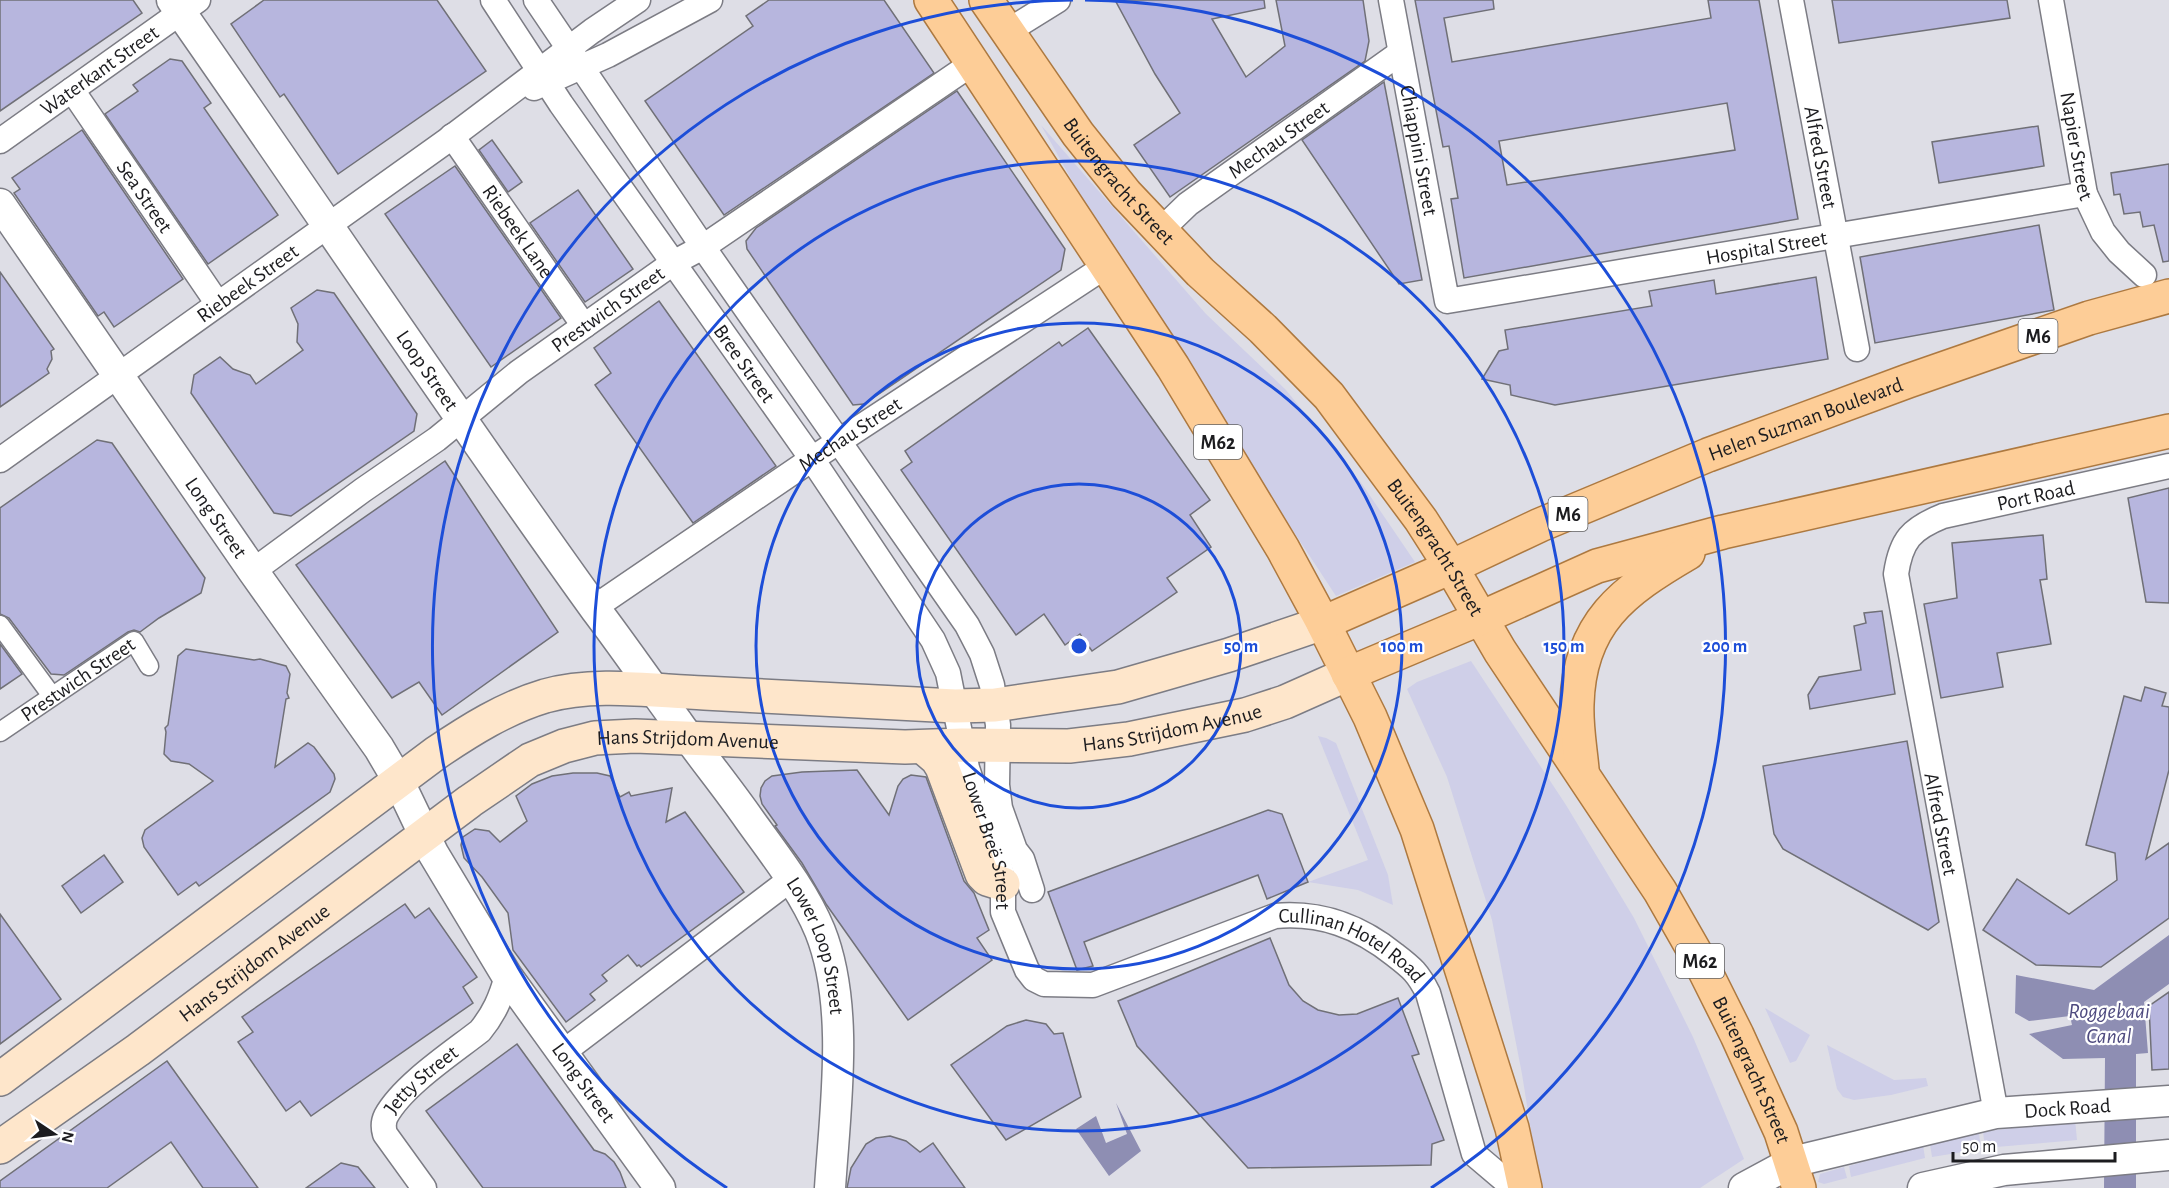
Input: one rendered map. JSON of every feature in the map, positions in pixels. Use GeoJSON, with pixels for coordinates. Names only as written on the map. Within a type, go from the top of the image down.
{"type":"FeatureCollection","features":[{"type":"Feature","properties":{"kind":"main road","name":"M62"},"geometry":{"type":"LineString","coordinates":[[931,0],[1173,367],[1277,538],[1370,717],[1417,829],[1512,1128],[1524,1188]]}},
{"type":"Feature","properties":{"kind":"main road","name":"Buitengracht Street"},"geometry":{"type":"LineString","coordinates":[[986,0],[1078,134],[1126,194],[1200,272],[1263,328],[1329,396],[1421,520],[1500,651],[1659,891],[1700,961],[1781,1132],[1795,1175]]}},
{"type":"Feature","properties":{"kind":"main road","name":"Helen Suzman Boulevard"},"geometry":{"type":"LineString","coordinates":[[1451,567],[1540,525],[1708,455],[1908,381],[2089,318],[2169,296]]}},
{"type":"Feature","properties":{"kind":"main road"},"geometry":{"type":"LineString","coordinates":[[1481,618],[1597,566],[1723,532],[2169,431]]}},
{"type":"Feature","properties":{"kind":"main road"},"geometry":{"type":"LineString","coordinates":[[1583,774],[1578,731],[1578,688],[1583,662],[1594,634],[1612,608],[1639,583],[1723,532]]}},
{"type":"Feature","properties":{"kind":"main road","name":"Hans Strijdom Avenue"},"geometry":{"type":"LineString","coordinates":[[0,1079],[466,732],[491,718],[530,702],[586,689],[655,690],[955,706],[995,705],[1118,687],[1229,655],[1323,623],[1451,567]]}},
{"type":"Feature","properties":{"kind":"main road","name":"Hans Strijdom Avenue"},"geometry":{"type":"LineString","coordinates":[[0,1147],[138,1050],[470,801],[530,760],[564,746],[595,738],[635,736],[922,747],[1069,746],[1129,739],[1245,715],[1285,702],[1481,618]]}},
{"type":"Feature","properties":{"kind":"main road"},"geometry":{"type":"LineString","coordinates":[[922,747],[938,759],[942,767],[982,874],[1013,895]]}},
{"type":"Feature","properties":{"kind":"street","name":"Bree Street"},"geometry":{"type":"LineString","coordinates":[[493,0],[543,77],[812,459],[933,640],[948,673],[963,745]]}},
{"type":"Feature","properties":{"kind":"street","name":"Bree Street"},"geometry":{"type":"LineString","coordinates":[[536,0],[703,247],[967,625],[987,668],[995,705],[999,746]]}},
{"type":"Feature","properties":{"kind":"street","name":"Riebeek Street"},"geometry":{"type":"LineString","coordinates":[[0,460],[493,105],[575,57],[638,0]]}},
{"type":"Feature","properties":{"kind":"street","name":"Riebeek Street"},"geometry":{"type":"LineString","coordinates":[[575,57],[608,55],[710,0]]}},
{"type":"Feature","properties":{"kind":"street"},"geometry":{"type":"LineString","coordinates":[[1008,31],[1059,0]]}},
{"type":"Feature","properties":{"kind":"street","name":"Chiappini Street"},"geometry":{"type":"LineString","coordinates":[[1391,0],[1447,301]]}},
{"type":"Feature","properties":{"kind":"street","name":"Alfred Street"},"geometry":{"type":"LineString","coordinates":[[1791,0],[1857,349]]}},
{"type":"Feature","properties":{"kind":"street","name":"Napier Street"},"geometry":{"type":"LineString","coordinates":[[2051,0],[2085,194],[2103,232],[2119,252],[2144,275]]}},
{"type":"Feature","properties":{"kind":"street","name":"Waterkant Street"},"geometry":{"type":"LineString","coordinates":[[0,141],[72,90],[184,4]]}},
{"type":"Feature","properties":{"kind":"street","name":"Loop Street"},"geometry":{"type":"LineString","coordinates":[[184,4],[327,224],[688,738]]}},
{"type":"Feature","properties":{"kind":"street","name":"Mechau Street"},"geometry":{"type":"LineString","coordinates":[[1160,231],[1188,204],[1400,53]]}},
{"type":"Feature","properties":{"kind":"street","name":"Prestwich Street"},"geometry":{"type":"LineString","coordinates":[[253,571],[437,439],[519,372],[673,263],[703,247],[973,63]]}},
{"type":"Feature","properties":{"kind":"street","name":"Sea Street"},"geometry":{"type":"LineString","coordinates":[[72,90],[218,304]]}},
{"type":"Feature","properties":{"kind":"street","name":"Riebeek Lane"},"geometry":{"type":"LineString","coordinates":[[452,136],[584,326]]}},
{"type":"Feature","properties":{"kind":"street","name":"Hospital Street"},"geometry":{"type":"LineString","coordinates":[[1447,301],[2085,194]]}},
{"type":"Feature","properties":{"kind":"street","name":"Long Street"},"geometry":{"type":"LineString","coordinates":[[0,204],[253,571],[346,700],[399,782],[424,837],[507,976],[660,1188]]}},
{"type":"Feature","properties":{"kind":"street","name":"Mechau Street"},"geometry":{"type":"LineString","coordinates":[[595,607],[812,459],[1106,266]]}},
{"type":"Feature","properties":{"kind":"street","name":"Port Road"},"geometry":{"type":"LineString","coordinates":[[1908,537],[1925,524],[1942,516],[2169,466]]}},
{"type":"Feature","properties":{"kind":"street","name":"Alfred Street"},"geometry":{"type":"LineString","coordinates":[[1908,537],[1899,554],[1896,574],[1996,1113]]}},
{"type":"Feature","properties":{"kind":"street"},"geometry":{"type":"LineString","coordinates":[[0,626],[52,696]]}},
{"type":"Feature","properties":{"kind":"street","name":"Prestwich Street"},"geometry":{"type":"LineString","coordinates":[[0,732],[134,641],[149,666]]}},
{"type":"Feature","properties":{"kind":"street","name":"Lower Loop Street"},"geometry":{"type":"LineString","coordinates":[[688,738],[726,786],[791,879],[820,932],[836,995],[837,1079],[830,1188]]}},
{"type":"Feature","properties":{"kind":"street","name":"Lower Breë Street"},"geometry":{"type":"LineString","coordinates":[[963,745],[967,768],[1001,870],[1013,895],[1028,970],[1034,979],[1044,984],[1057,985]]}},
{"type":"Feature","properties":{"kind":"street","name":"Lower Breë Street"},"geometry":{"type":"LineString","coordinates":[[999,746],[997,785],[1000,808],[1015,850],[1022,859],[1013,895]]}},
{"type":"Feature","properties":{"kind":"street"},"geometry":{"type":"LineString","coordinates":[[562,1053],[791,879]]}},
{"type":"Feature","properties":{"kind":"street","name":"Cullinan Hotel Road"},"geometry":{"type":"LineString","coordinates":[[1057,985],[1093,985],[1275,916],[1325,918],[1355,928],[1380,943],[1419,975],[1428,993],[1474,1154],[1514,1188]]}},
{"type":"Feature","properties":{"kind":"street","name":"Jetty Street"},"geometry":{"type":"LineString","coordinates":[[424,1188],[385,1134],[383,1125],[385,1117],[399,1097],[480,1031],[490,1019],[500,1000],[507,976]]}},
{"type":"Feature","properties":{"kind":"street","name":"Dock Road"},"geometry":{"type":"LineString","coordinates":[[1744,1188],[1795,1175],[1996,1113],[2160,1102]]}},
{"type":"Feature","properties":{"kind":"street"},"geometry":{"type":"LineString","coordinates":[[1923,1188],[2004,1170],[2161,1155]]}},
{"type":"Feature","properties":{"kind":"shaded area"},"geometry":{"type":"Polygon","coordinates":[[[1041,125],[1206,314],[1286,390],[1362,484],[1415,562],[1336,596],[1207,400],[1099,229],[1041,125]]]}},
{"type":"Feature","properties":{"kind":"shaded area"},"geometry":{"type":"Polygon","coordinates":[[[1471,661],[1566,805],[1634,918],[1693,1037],[1744,1159],[1700,1188],[1540,1188],[1522,1074],[1492,920],[1447,777],[1407,689],[1417,682],[1471,661]]]}},
{"type":"Feature","properties":{"kind":"shaded area"},"geometry":{"type":"Polygon","coordinates":[[[1318,736],[1336,743],[1388,875],[1393,905],[1358,890],[1308,882],[1368,860],[1318,736]]]}},
{"type":"Feature","properties":{"kind":"shaded area"},"geometry":{"type":"Polygon","coordinates":[[[1765,1008],[1810,1035],[1796,1061],[1790,1063],[1765,1008]]]}},
{"type":"Feature","properties":{"kind":"shaded area"},"geometry":{"type":"Polygon","coordinates":[[[1827,1045],[1894,1080],[1926,1078],[1928,1086],[1891,1095],[1854,1100],[1843,1097],[1837,1089],[1827,1045]]]}},
{"type":"Feature","properties":{"kind":"shaded area"},"geometry":{"type":"Polygon","coordinates":[[[2075,1119],[2077,1140],[1985,1148],[1983,1132],[2075,1119]]]}},
{"type":"Feature","properties":{"kind":"shaded area"},"geometry":{"type":"Polygon","coordinates":[[[1979,1133],[1981,1149],[1932,1157],[1930,1144],[1979,1133]]]}},
{"type":"Feature","properties":{"kind":"shaded area"},"geometry":{"type":"Polygon","coordinates":[[[1923,1145],[1925,1158],[1851,1177],[1849,1166],[1923,1145]]]}},
{"type":"Feature","properties":{"kind":"shaded area"},"geometry":{"type":"Polygon","coordinates":[[[1844,1167],[1847,1178],[1824,1184],[1818,1182],[1820,1174],[1844,1167]]]}},
{"type":"Feature","properties":{"kind":"water","name":"Roggebaai Canal"},"geometry":{"type":"Polygon","coordinates":[[[2169,935],[2169,984],[2144,1002],[2148,1053],[2136,1054],[2136,1188],[2104,1188],[2105,1058],[2063,1059],[2029,1034],[2072,1025],[2070,1016],[2029,1021],[2015,1013],[2016,975],[2094,990],[2169,935]]]}},
{"type":"Feature","properties":{"kind":"water"},"geometry":{"type":"Polygon","coordinates":[[[1116,1103],[1141,1151],[1109,1176],[1076,1129],[1096,1116],[1106,1143],[1127,1134],[1116,1103]]]}},
{"type":"Feature","properties":{"kind":"building"},"geometry":{"type":"Polygon","coordinates":[[[0,0],[133,0],[142,13],[0,111],[0,0]]]}},
{"type":"Feature","properties":{"kind":"building"},"geometry":{"type":"Polygon","coordinates":[[[264,0],[437,0],[486,71],[338,174],[284,94],[280,97],[231,24],[264,0]]]}},
{"type":"Feature","properties":{"kind":"building"},"geometry":{"type":"Polygon","coordinates":[[[769,0],[884,0],[934,73],[724,215],[645,101],[753,26],[746,16],[769,0]]]}},
{"type":"Feature","properties":{"kind":"building"},"geometry":{"type":"Polygon","coordinates":[[[1115,0],[1264,0],[1265,8],[1212,19],[1246,77],[1285,46],[1276,0],[1363,0],[1369,41],[1365,61],[1170,197],[1134,145],[1180,113],[1155,74],[1115,0]]]}},
{"type":"Feature","properties":{"kind":"building"},"geometry":{"type":"Polygon","coordinates":[[[1415,0],[1493,0],[1494,9],[1444,18],[1452,62],[1711,18],[1708,0],[1759,0],[1798,219],[1464,278],[1451,199],[1458,198],[1449,146],[1443,147],[1415,0]],[[1727,103],[1499,141],[1507,185],[1735,150],[1727,103]]]}},
{"type":"Feature","properties":{"kind":"building"},"geometry":{"type":"Polygon","coordinates":[[[1832,0],[2007,0],[2010,18],[1839,43],[1832,0]]]}},
{"type":"Feature","properties":{"kind":"building"},"geometry":{"type":"Polygon","coordinates":[[[170,59],[182,61],[211,103],[204,108],[278,215],[208,264],[105,114],[138,91],[133,85],[170,59]]]}},
{"type":"Feature","properties":{"kind":"building"},"geometry":{"type":"Polygon","coordinates":[[[1384,82],[1422,280],[1399,284],[1302,140],[1384,82]]]}},
{"type":"Feature","properties":{"kind":"building"},"geometry":{"type":"Polygon","coordinates":[[[957,91],[1065,249],[1061,270],[864,404],[853,405],[747,249],[746,241],[756,228],[957,91]]]}},
{"type":"Feature","properties":{"kind":"building"},"geometry":{"type":"Polygon","coordinates":[[[2038,126],[2044,166],[1939,183],[1932,142],[2038,126]]]}},
{"type":"Feature","properties":{"kind":"building"},"geometry":{"type":"Polygon","coordinates":[[[82,130],[183,279],[114,327],[104,312],[98,316],[14,193],[20,189],[12,178],[82,130]]]}},
{"type":"Feature","properties":{"kind":"building"},"geometry":{"type":"Polygon","coordinates":[[[492,140],[522,182],[508,192],[479,150],[492,140]]]}},
{"type":"Feature","properties":{"kind":"building"},"geometry":{"type":"Polygon","coordinates":[[[2169,164],[2169,261],[2163,262],[2154,225],[2143,227],[2140,212],[2124,214],[2120,194],[2114,195],[2111,173],[2169,164]]]}},
{"type":"Feature","properties":{"kind":"building"},"geometry":{"type":"Polygon","coordinates":[[[455,166],[561,318],[491,367],[385,214],[455,166]]]}},
{"type":"Feature","properties":{"kind":"building"},"geometry":{"type":"Polygon","coordinates":[[[578,190],[633,269],[585,302],[530,223],[578,190]]]}},
{"type":"Feature","properties":{"kind":"building"},"geometry":{"type":"Polygon","coordinates":[[[2039,225],[2054,310],[1875,343],[1860,257],[2039,225]]]}},
{"type":"Feature","properties":{"kind":"building"},"geometry":{"type":"Polygon","coordinates":[[[0,272],[54,349],[51,351],[52,359],[47,369],[49,373],[0,407],[0,272]]]}},
{"type":"Feature","properties":{"kind":"building"},"geometry":{"type":"Polygon","coordinates":[[[1816,277],[1828,359],[1555,405],[1511,395],[1510,385],[1482,379],[1499,351],[1508,349],[1505,330],[1652,306],[1649,291],[1714,280],[1716,294],[1816,277]]]}},
{"type":"Feature","properties":{"kind":"building"},"geometry":{"type":"Polygon","coordinates":[[[317,290],[334,293],[417,414],[414,431],[291,516],[274,513],[191,393],[194,375],[220,357],[233,369],[250,375],[256,384],[303,350],[297,342],[298,324],[291,308],[317,290]]]}},
{"type":"Feature","properties":{"kind":"building"},"geometry":{"type":"Polygon","coordinates":[[[659,301],[776,466],[693,523],[595,385],[611,373],[594,348],[659,301]]]}},
{"type":"Feature","properties":{"kind":"building"},"geometry":{"type":"Polygon","coordinates":[[[1088,328],[1210,500],[1190,515],[1211,547],[1167,578],[1177,592],[1092,651],[1080,634],[1065,645],[1044,614],[1016,635],[901,470],[912,462],[905,451],[1059,342],[1062,346],[1088,328]]]}},
{"type":"Feature","properties":{"kind":"building"},"geometry":{"type":"Polygon","coordinates":[[[97,440],[112,443],[205,578],[201,593],[140,632],[134,630],[128,632],[64,675],[51,674],[9,618],[0,614],[0,508],[97,440]]]}},
{"type":"Feature","properties":{"kind":"building"},"geometry":{"type":"Polygon","coordinates":[[[445,461],[558,632],[442,715],[419,682],[392,698],[296,565],[445,461]]]}},
{"type":"Feature","properties":{"kind":"building"},"geometry":{"type":"Polygon","coordinates":[[[2169,488],[2169,603],[2146,602],[2128,498],[2169,488]]]}},
{"type":"Feature","properties":{"kind":"building"},"geometry":{"type":"Polygon","coordinates":[[[2043,535],[2047,579],[2040,580],[2051,644],[1997,653],[2003,687],[1941,698],[1924,604],[1957,598],[1952,543],[2043,535]]]}},
{"type":"Feature","properties":{"kind":"building"},"geometry":{"type":"Polygon","coordinates":[[[1882,611],[1895,694],[1810,709],[1808,695],[1819,677],[1861,670],[1854,626],[1866,623],[1864,613],[1882,611]]]}},
{"type":"Feature","properties":{"kind":"building"},"geometry":{"type":"Polygon","coordinates":[[[0,644],[22,674],[0,689],[0,644]]]}},
{"type":"Feature","properties":{"kind":"building"},"geometry":{"type":"Polygon","coordinates":[[[186,649],[260,659],[286,666],[290,674],[287,693],[289,698],[286,699],[275,767],[308,743],[314,747],[334,774],[335,779],[330,792],[199,886],[196,882],[178,895],[144,847],[142,838],[145,830],[213,781],[189,764],[171,761],[164,754],[165,728],[168,725],[178,656],[186,649]]]}},
{"type":"Feature","properties":{"kind":"building"},"geometry":{"type":"Polygon","coordinates":[[[2145,687],[2166,693],[2162,706],[2169,707],[2169,770],[2146,859],[2169,843],[2169,918],[2101,967],[2036,965],[1983,930],[2017,879],[2069,914],[2117,880],[2115,853],[2086,845],[2124,696],[2141,701],[2145,687]]]}},
{"type":"Feature","properties":{"kind":"building"},"geometry":{"type":"Polygon","coordinates":[[[1907,741],[1939,922],[1928,930],[1783,849],[1774,834],[1763,766],[1907,741]]]}},
{"type":"Feature","properties":{"kind":"building"},"geometry":{"type":"Polygon","coordinates":[[[857,770],[889,815],[898,786],[903,779],[911,775],[926,777],[964,881],[974,893],[989,930],[977,938],[992,960],[908,1020],[826,904],[802,863],[775,826],[777,825],[762,804],[760,796],[765,781],[772,776],[802,772],[857,770]]]}},
{"type":"Feature","properties":{"kind":"building"},"geometry":{"type":"Polygon","coordinates":[[[597,773],[610,776],[620,797],[629,792],[631,796],[672,788],[666,822],[685,812],[744,892],[641,967],[637,966],[628,955],[602,975],[607,981],[590,994],[595,1000],[566,1022],[513,950],[508,913],[482,877],[464,858],[461,845],[463,837],[475,829],[489,831],[500,842],[527,821],[516,796],[532,784],[552,776],[597,773]]]}},
{"type":"Feature","properties":{"kind":"building"},"geometry":{"type":"Polygon","coordinates":[[[1268,810],[1282,814],[1308,882],[1267,899],[1258,875],[1084,942],[1093,966],[1077,970],[1048,892],[1268,810]]]}},
{"type":"Feature","properties":{"kind":"building"},"geometry":{"type":"Polygon","coordinates":[[[104,855],[123,882],[81,913],[62,886],[104,855]]]}},
{"type":"Feature","properties":{"kind":"building"},"geometry":{"type":"Polygon","coordinates":[[[405,904],[415,918],[429,908],[477,977],[463,987],[473,1003],[311,1116],[300,1101],[286,1111],[238,1042],[253,1032],[242,1017],[405,904]]]}},
{"type":"Feature","properties":{"kind":"building"},"geometry":{"type":"Polygon","coordinates":[[[0,914],[61,999],[0,1044],[0,914]]]}},
{"type":"Feature","properties":{"kind":"building"},"geometry":{"type":"Polygon","coordinates":[[[1270,938],[1289,985],[1303,1001],[1318,1010],[1339,1015],[1357,1014],[1398,998],[1419,1054],[1412,1056],[1444,1140],[1432,1144],[1431,1165],[1248,1168],[1137,1046],[1118,1001],[1270,938]]]}},
{"type":"Feature","properties":{"kind":"building"},"geometry":{"type":"Polygon","coordinates":[[[2169,992],[2169,1069],[2152,1070],[2149,1006],[2169,992]]]}},
{"type":"Feature","properties":{"kind":"building"},"geometry":{"type":"Polygon","coordinates":[[[1026,1020],[1046,1024],[1054,1034],[1063,1033],[1081,1097],[1006,1140],[951,1065],[1007,1026],[1026,1020]]]}},
{"type":"Feature","properties":{"kind":"building"},"geometry":{"type":"Polygon","coordinates":[[[517,1044],[594,1150],[605,1154],[614,1162],[626,1188],[483,1188],[426,1111],[517,1044]]]}},
{"type":"Feature","properties":{"kind":"building"},"geometry":{"type":"Polygon","coordinates":[[[167,1061],[258,1188],[203,1188],[171,1142],[107,1188],[0,1188],[0,1181],[167,1061]]]}},
{"type":"Feature","properties":{"kind":"building"},"geometry":{"type":"Polygon","coordinates":[[[890,1136],[906,1141],[920,1152],[933,1143],[965,1188],[847,1188],[851,1168],[866,1144],[876,1138],[890,1136]]]}},
{"type":"Feature","properties":{"kind":"building"},"geometry":{"type":"Polygon","coordinates":[[[341,1163],[358,1167],[375,1188],[306,1188],[341,1163]]]}}]}
